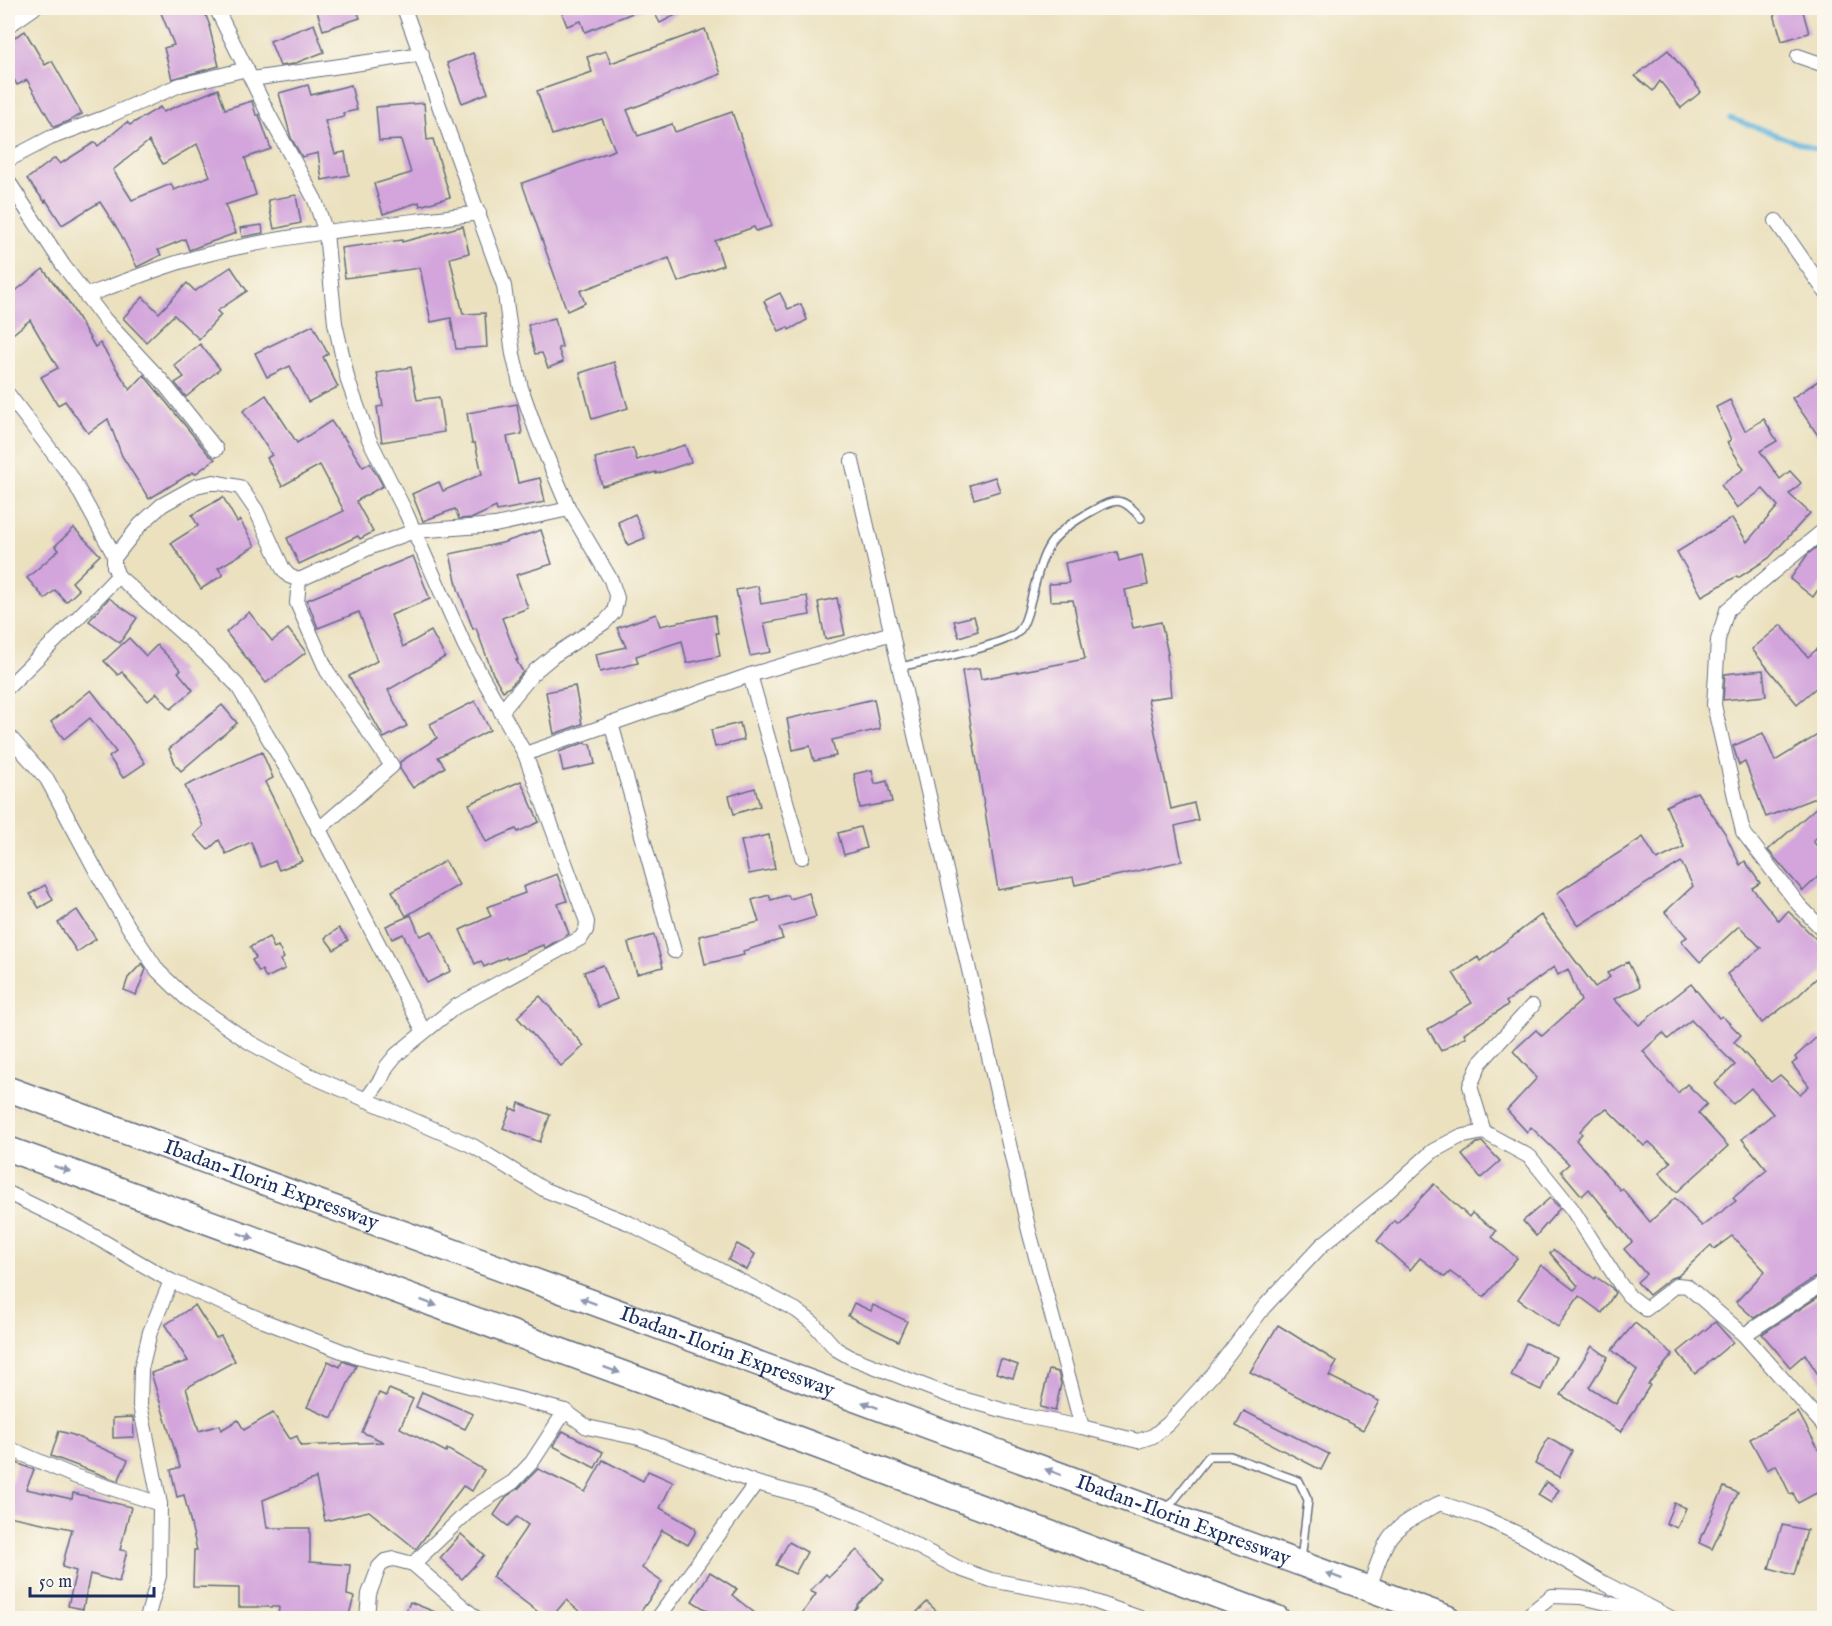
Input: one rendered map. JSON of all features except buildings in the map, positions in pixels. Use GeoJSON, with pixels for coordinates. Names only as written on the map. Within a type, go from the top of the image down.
{"type":"FeatureCollection","features":[{"type":"Feature","properties":{"kind":"highway","name":"Ibadan-Ilorin Expressway"},"geometry":{"type":"LineString","coordinates":[[8,1089],[1448,1618]]}},
{"type":"Feature","properties":{"kind":"highway"},"geometry":{"type":"LineString","coordinates":[[8,1149],[638,1379],[1277,1618]]}},
{"type":"Feature","properties":{"kind":"street"},"geometry":{"type":"LineString","coordinates":[[8,26],[34,8]]}},
{"type":"Feature","properties":{"kind":"street"},"geometry":{"type":"LineString","coordinates":[[216,8],[269,115],[315,200],[326,233],[335,323],[348,381],[369,439],[414,531],[464,644],[525,754],[587,922],[586,930],[581,938],[455,1007],[396,1055],[366,1100]]}},
{"type":"Feature","properties":{"kind":"street"},"geometry":{"type":"LineString","coordinates":[[404,8],[504,286],[513,354],[521,388],[568,509],[611,580],[617,597],[614,612],[605,622],[553,656],[535,671],[501,712]]}},
{"type":"Feature","properties":{"kind":"street"},"geometry":{"type":"LineString","coordinates":[[8,160],[50,138],[180,86],[250,74],[422,54]]}},
{"type":"Feature","properties":{"kind":"street"},"geometry":{"type":"LineString","coordinates":[[1798,56],[1824,65]]}},
{"type":"Feature","properties":{"kind":"street"},"geometry":{"type":"LineString","coordinates":[[8,181],[86,296],[105,320],[161,380],[216,449]]}},
{"type":"Feature","properties":{"kind":"street"},"geometry":{"type":"LineString","coordinates":[[86,296],[147,272],[229,249],[326,233],[479,213]]}},
{"type":"Feature","properties":{"kind":"street"},"geometry":{"type":"LineString","coordinates":[[1776,221],[1824,290]]}},
{"type":"Feature","properties":{"kind":"street"},"geometry":{"type":"LineString","coordinates":[[8,394],[72,478],[114,553],[114,567],[118,576],[237,685],[294,781],[424,1032]]}},
{"type":"Feature","properties":{"kind":"street"},"geometry":{"type":"LineString","coordinates":[[852,461],[1029,1231],[1082,1427]]}},
{"type":"Feature","properties":{"kind":"street"},"geometry":{"type":"LineString","coordinates":[[114,558],[140,525],[162,505],[196,486],[214,482],[240,487],[256,510],[289,576],[299,580],[371,547],[414,531],[495,525],[568,509]]}},
{"type":"Feature","properties":{"kind":"street"},"geometry":{"type":"LineString","coordinates":[[1824,530],[1727,610],[1718,640],[1714,705],[1743,832],[1799,905],[1824,931]]}},
{"type":"Feature","properties":{"kind":"street"},"geometry":{"type":"LineString","coordinates":[[8,687],[118,576]]}},
{"type":"Feature","properties":{"kind":"street"},"geometry":{"type":"LineString","coordinates":[[299,580],[297,603],[327,670],[392,766],[318,830]]}},
{"type":"Feature","properties":{"kind":"street"},"geometry":{"type":"LineString","coordinates":[[525,754],[750,675],[892,633]]}},
{"type":"Feature","properties":{"kind":"street"},"geometry":{"type":"LineString","coordinates":[[750,675],[802,857]]}},
{"type":"Feature","properties":{"kind":"street"},"geometry":{"type":"LineString","coordinates":[[610,723],[674,951]]}},
{"type":"Feature","properties":{"kind":"street"},"geometry":{"type":"LineString","coordinates":[[8,735],[47,779],[100,878],[158,971],[187,999],[249,1042],[309,1074],[473,1146],[545,1190],[629,1223],[796,1310],[813,1323],[836,1349],[850,1357],[948,1395],[1024,1416],[1138,1441],[1153,1436],[1168,1424],[1213,1374],[1264,1307],[1322,1245],[1384,1195],[1433,1151],[1459,1137],[1484,1132],[1530,1157],[1572,1209],[1629,1296],[1646,1309],[1677,1285],[1688,1286],[1744,1335],[1824,1426]]}},
{"type":"Feature","properties":{"kind":"street"},"geometry":{"type":"LineString","coordinates":[[1484,1132],[1470,1086],[1480,1063],[1532,1006]]}},
{"type":"Feature","properties":{"kind":"street"},"geometry":{"type":"LineString","coordinates":[[8,1193],[80,1228],[171,1281],[264,1321],[357,1357],[565,1411],[587,1427],[639,1438],[756,1483],[812,1498],[864,1518],[960,1569],[991,1580],[1082,1597],[1140,1618]]}},
{"type":"Feature","properties":{"kind":"street"},"geometry":{"type":"LineString","coordinates":[[147,1618],[159,1576],[160,1504],[140,1405],[141,1369],[150,1332],[171,1281]]}},
{"type":"Feature","properties":{"kind":"street"},"geometry":{"type":"LineString","coordinates":[[1744,1335],[1819,1287]]}},
{"type":"Feature","properties":{"kind":"street"},"geometry":{"type":"LineString","coordinates":[[413,1564],[471,1508],[513,1482],[532,1462],[565,1411]]}},
{"type":"Feature","properties":{"kind":"street"},"geometry":{"type":"LineString","coordinates":[[8,1448],[74,1476],[160,1504]]}},
{"type":"Feature","properties":{"kind":"street"},"geometry":{"type":"LineString","coordinates":[[658,1618],[756,1483]]}},
{"type":"Feature","properties":{"kind":"street"},"geometry":{"type":"LineString","coordinates":[[1369,1589],[1379,1560],[1391,1536],[1411,1520],[1440,1503],[1482,1517],[1525,1538],[1670,1618]]}},
{"type":"Feature","properties":{"kind":"street"},"geometry":{"type":"LineString","coordinates":[[367,1618],[369,1594],[379,1567],[385,1561],[394,1559],[413,1564],[476,1618]]}},
{"type":"Feature","properties":{"kind":"street"},"geometry":{"type":"LineString","coordinates":[[1525,1618],[1552,1596],[1582,1598],[1670,1618]]}},
{"type":"Feature","properties":{"kind":"lane"},"geometry":{"type":"LineString","coordinates":[[900,667],[1003,641],[1019,631],[1027,614],[1042,556],[1053,538],[1069,523],[1115,501],[1129,504],[1141,518]]}},
{"type":"Feature","properties":{"kind":"lane"},"geometry":{"type":"LineString","coordinates":[[1163,1513],[1209,1456],[1230,1456],[1299,1481],[1308,1500],[1301,1564]]}},
{"type":"Feature","properties":{"kind":"waterway"},"geometry":{"type":"LineString","coordinates":[[1730,118],[1824,152]]}}]}
